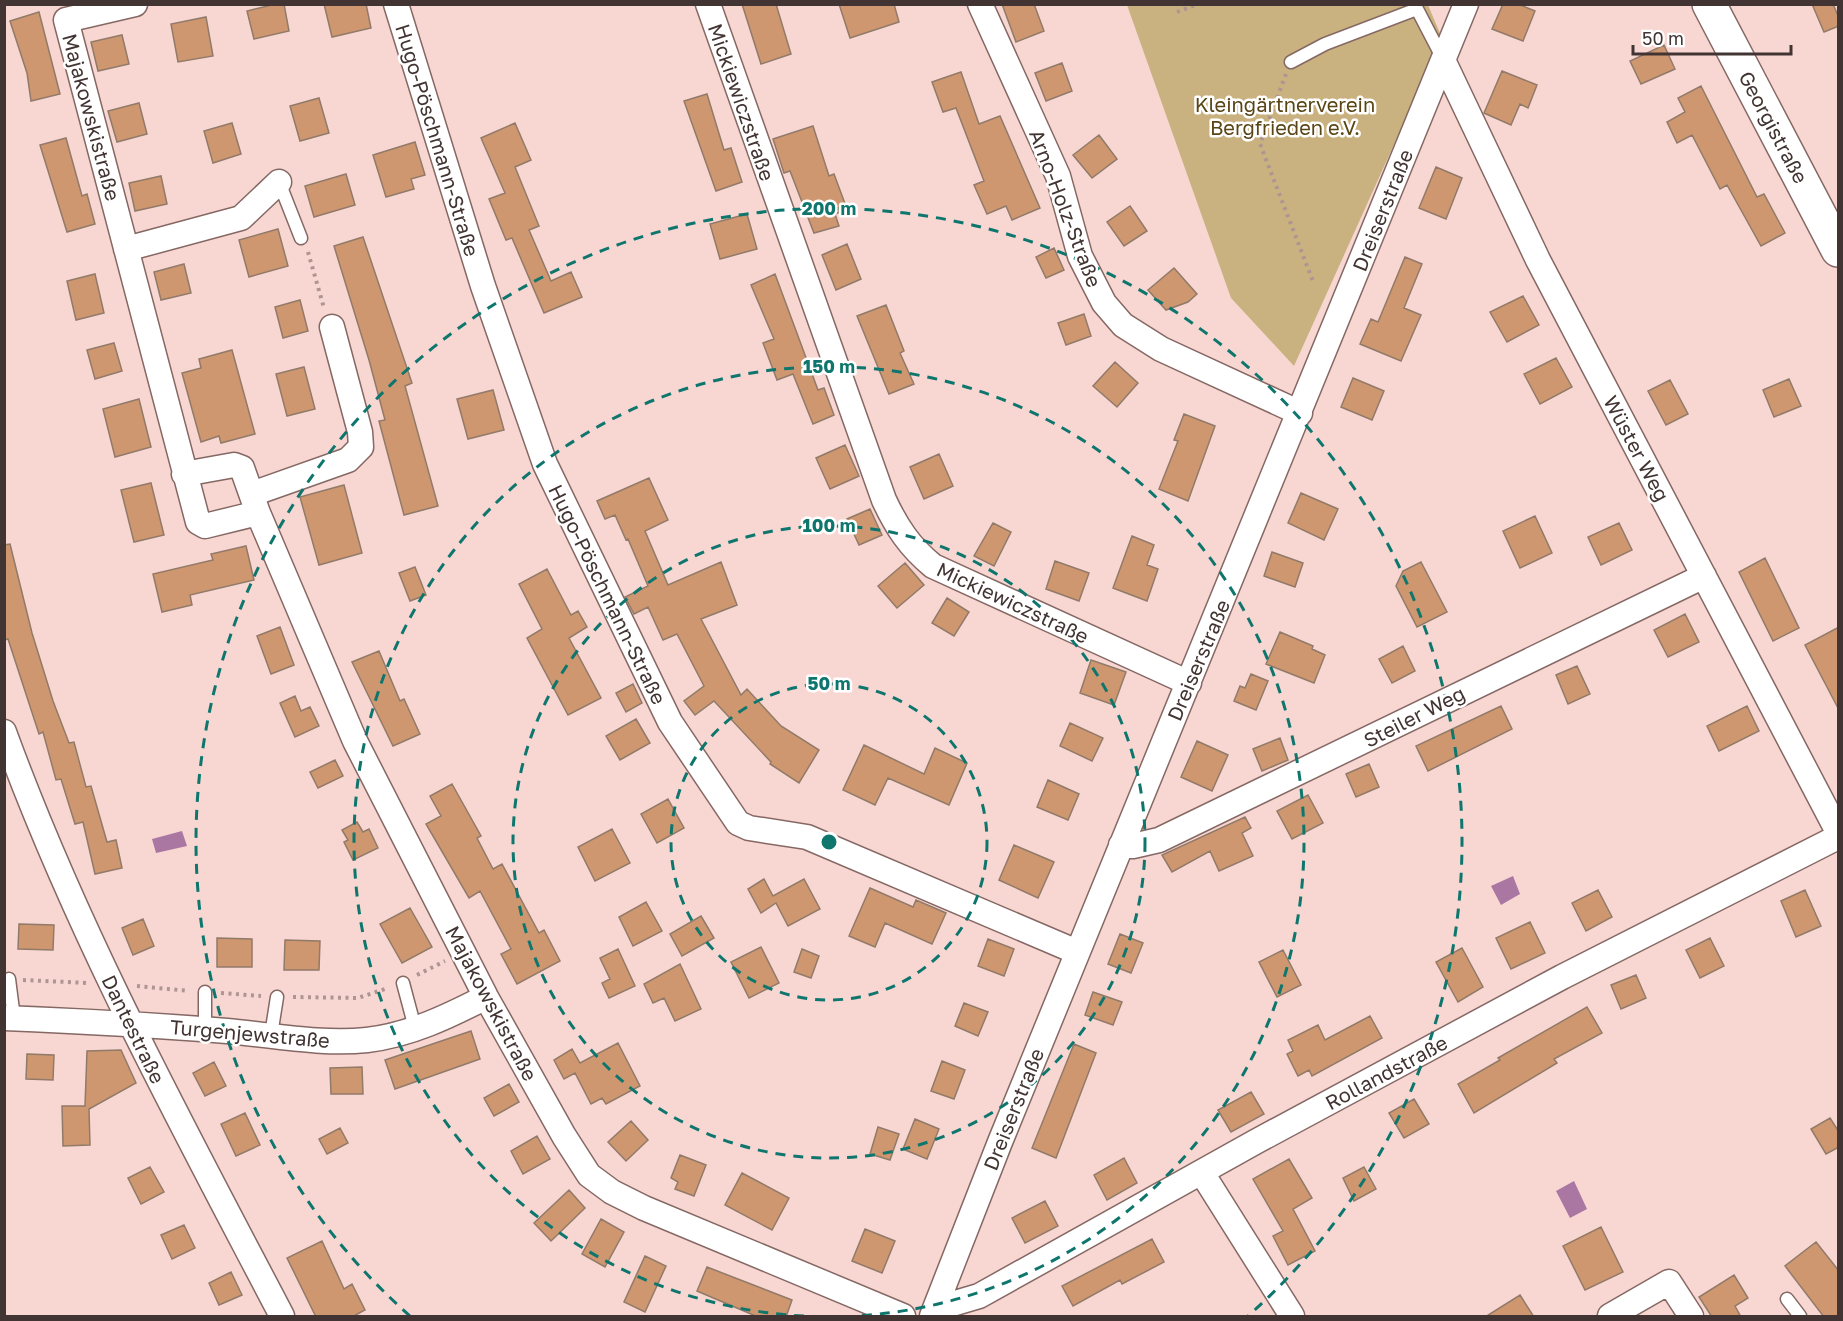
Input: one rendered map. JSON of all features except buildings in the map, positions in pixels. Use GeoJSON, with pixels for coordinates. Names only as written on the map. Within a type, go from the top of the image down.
{"type":"FeatureCollection","features":[{"type":"Feature","properties":{"kind":"street","name":"Majakowskistraße"},"geometry":{"type":"LineString","coordinates":[[135,4],[66,20],[184,474],[201,524],[255,504],[348,460],[361,447],[360,432],[332,327]]}},
{"type":"Feature","properties":{"kind":"street","name":"Hugo-Pöschmann-Straße"},"geometry":{"type":"LineString","coordinates":[[396,4],[483,286],[545,464],[670,722],[738,823],[749,828],[807,837],[1077,952]]}},
{"type":"Feature","properties":{"kind":"street","name":"Mickiewiczstraße"},"geometry":{"type":"LineString","coordinates":[[708,4],[884,500],[897,528],[913,550],[933,566],[1189,683]]}},
{"type":"Feature","properties":{"kind":"street","name":"Arno-Holz-Straße"},"geometry":{"type":"LineString","coordinates":[[980,4],[1058,176],[1080,256],[1104,303],[1123,325],[1161,349],[1300,413]]}},
{"type":"Feature","properties":{"kind":"street","name":"Dreiserstraße"},"geometry":{"type":"LineString","coordinates":[[934,1313],[1077,952],[1466,4]]}},
{"type":"Feature","properties":{"kind":"street","name":"Georgistraße"},"geometry":{"type":"LineString","coordinates":[[1709,4],[1839,250]]}},
{"type":"Feature","properties":{"kind":"street","name":"Wüster Weg"},"geometry":{"type":"LineString","coordinates":[[1443,60],[1538,260],[1839,832]]}},
{"type":"Feature","properties":{"kind":"street"},"geometry":{"type":"LineString","coordinates":[[126,249],[241,218],[279,182]]}},
{"type":"Feature","properties":{"kind":"street","name":"Majakowskistraße"},"geometry":{"type":"LineString","coordinates":[[184,474],[234,465],[242,468],[355,741],[486,997],[589,1174],[612,1192],[644,1208],[903,1317]]}},
{"type":"Feature","properties":{"kind":"street","name":"Steiler Weg"},"geometry":{"type":"LineString","coordinates":[[1121,845],[1133,846],[1159,840],[1704,576]]}},
{"type":"Feature","properties":{"kind":"street","name":"Dantestraße"},"geometry":{"type":"LineString","coordinates":[[4,732],[24,787],[129,1023],[282,1317]]}},
{"type":"Feature","properties":{"kind":"street","name":"Rollandstraße"},"geometry":{"type":"LineString","coordinates":[[934,1313],[979,1296],[1257,1141],[1562,977],[1839,837]]}},
{"type":"Feature","properties":{"kind":"street","name":"Turgenjewstraße"},"geometry":{"type":"LineString","coordinates":[[9,1018],[129,1023],[271,1035],[367,1040],[415,1029],[450,1016],[486,997]]}},
{"type":"Feature","properties":{"kind":"street"},"geometry":{"type":"LineString","coordinates":[[1202,1173],[1292,1317]]}},
{"type":"Feature","properties":{"kind":"street"},"geometry":{"type":"LineString","coordinates":[[1610,1317],[1669,1282],[1691,1317]]}},
{"type":"Feature","properties":{"kind":"lane"},"geometry":{"type":"LineString","coordinates":[[1291,62],[1325,44],[1417,9],[1443,60]]}},
{"type":"Feature","properties":{"kind":"lane"},"geometry":{"type":"LineString","coordinates":[[279,182],[301,238]]}},
{"type":"Feature","properties":{"kind":"lane"},"geometry":{"type":"LineString","coordinates":[[9,979],[9,1018]]}},
{"type":"Feature","properties":{"kind":"lane"},"geometry":{"type":"LineString","coordinates":[[403,983],[415,1029]]}},
{"type":"Feature","properties":{"kind":"lane"},"geometry":{"type":"LineString","coordinates":[[205,992],[205,1029]]}},
{"type":"Feature","properties":{"kind":"lane"},"geometry":{"type":"LineString","coordinates":[[271,1035],[277,997]]}},
{"type":"Feature","properties":{"kind":"lane"},"geometry":{"type":"LineString","coordinates":[[1787,1299],[1800,1317]]}},
{"type":"Feature","properties":{"kind":"path"},"geometry":{"type":"LineString","coordinates":[[1177,12],[1198,4]]}},
{"type":"Feature","properties":{"kind":"path"},"geometry":{"type":"LineString","coordinates":[[1291,62],[1260,144],[1314,284]]}},
{"type":"Feature","properties":{"kind":"path"},"geometry":{"type":"LineString","coordinates":[[301,238],[305,239],[328,326],[332,327]]}},
{"type":"Feature","properties":{"kind":"path"},"geometry":{"type":"LineString","coordinates":[[9,979],[112,984],[277,997],[358,998],[403,983],[464,951]]}},
{"type":"Feature","properties":{"kind":"green space","name":"Kleingärtnerverein Bergfrieden e.V."},"geometry":{"type":"Polygon","coordinates":[[[1127,5],[1428,5],[1442,38],[1294,366],[1231,298],[1127,5]]]}},
{"type":"Feature","properties":{"kind":"shaded area"},"geometry":{"type":"Polygon","coordinates":[[[182,831],[187,846],[156,853],[152,839],[182,831]]]}},
{"type":"Feature","properties":{"kind":"shaded area"},"geometry":{"type":"Polygon","coordinates":[[[1513,876],[1520,894],[1501,905],[1491,886],[1513,876]]]}},
{"type":"Feature","properties":{"kind":"shaded area"},"geometry":{"type":"Polygon","coordinates":[[[1574,1181],[1587,1209],[1570,1218],[1556,1191],[1574,1181]]]}}]}
